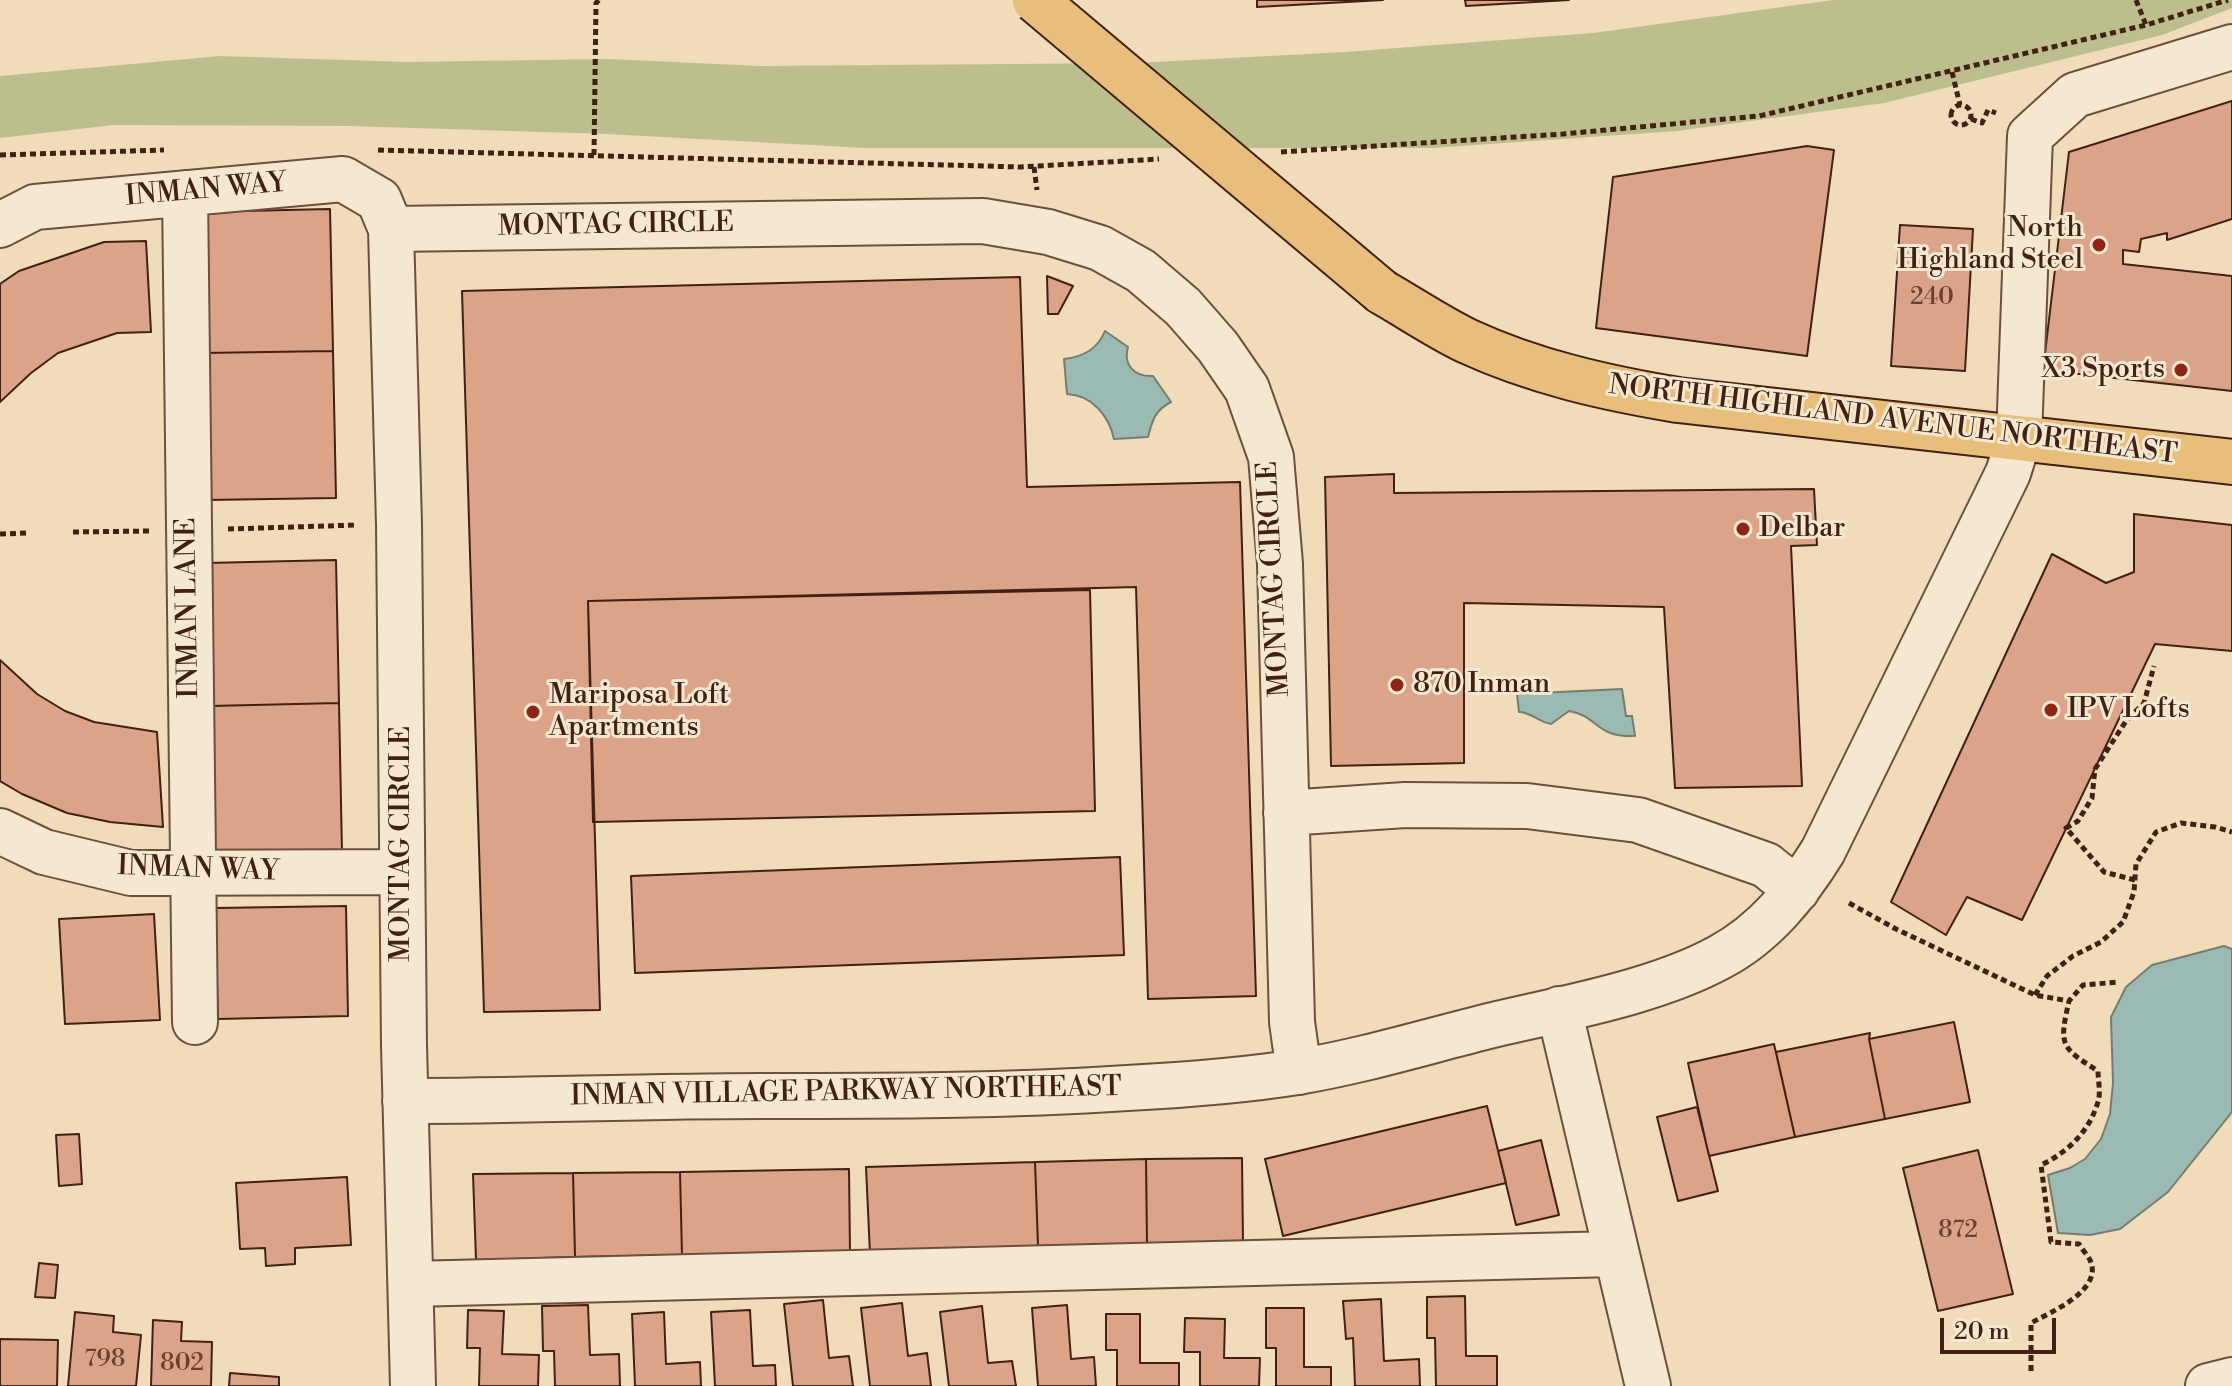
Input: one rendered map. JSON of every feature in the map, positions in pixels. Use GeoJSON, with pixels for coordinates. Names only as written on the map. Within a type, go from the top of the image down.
{"type":"FeatureCollection","features":[{"type":"Feature","properties":{"kind":"main road","name":"NORTH HIGHLAND AVENUE NORTHEAST"},"geometry":{"type":"LineString","coordinates":[[1035,0],[1382,292],[1467,341],[1548,372],[1612,389],[1678,400],[2232,462]]}},
{"type":"Feature","properties":{"kind":"street","name":"INMAN VILLAGE PARKWAY NORTHEAST"},"geometry":{"type":"LineString","coordinates":[[405,1101],[969,1096],[1206,1083],[1299,1072],[1559,1009],[1615,995],[1702,966],[1723,955],[1761,928],[1797,890],[1823,851],[2004,482],[2019,438],[2030,136],[2075,95],[2232,47]]}},
{"type":"Feature","properties":{"kind":"street","name":"INMAN WAY"},"geometry":{"type":"LineString","coordinates":[[0,225],[35,207],[343,179],[379,200],[391,229]]}},
{"type":"Feature","properties":{"kind":"street","name":"INMAN LANE"},"geometry":{"type":"LineString","coordinates":[[185,193],[195,1022]]}},
{"type":"Feature","properties":{"kind":"street","name":"MONTAG CIRCLE"},"geometry":{"type":"LineString","coordinates":[[413,1386],[405,1101],[399,524],[391,229],[983,221],[1048,232],[1100,248],[1141,271],[1183,307],[1218,347],[1247,389],[1271,457],[1280,564],[1292,1022],[1299,1072]]}},
{"type":"Feature","properties":{"kind":"street"},"geometry":{"type":"LineString","coordinates":[[1286,813],[1405,805],[1527,806],[1638,820],[1766,865],[1797,890]]}},
{"type":"Feature","properties":{"kind":"street","name":"INMAN WAY"},"geometry":{"type":"LineString","coordinates":[[0,831],[44,852],[131,873],[402,872]]}},
{"type":"Feature","properties":{"kind":"street"},"geometry":{"type":"LineString","coordinates":[[1559,1009],[1648,1386]]}},
{"type":"Feature","properties":{"kind":"street"},"geometry":{"type":"LineString","coordinates":[[411,1284],[1615,1254]]}},
{"type":"Feature","properties":{"kind":"street"},"geometry":{"type":"LineString","coordinates":[[2208,1386],[2232,1380]]}},
{"type":"Feature","properties":{"kind":"path"},"geometry":{"type":"LineString","coordinates":[[2136,0],[2146,25]]}},
{"type":"Feature","properties":{"kind":"path"},"geometry":{"type":"LineString","coordinates":[[1267,153],[1563,134],[1759,116],[2146,25],[2228,0]]}},
{"type":"Feature","properties":{"kind":"path"},"geometry":{"type":"LineString","coordinates":[[594,155],[598,2]]}},
{"type":"Feature","properties":{"kind":"path"},"geometry":{"type":"LineString","coordinates":[[1952,72],[1960,105]]}},
{"type":"Feature","properties":{"kind":"path"},"geometry":{"type":"LineString","coordinates":[[1960,105],[1966,105],[1972,113],[1971,119],[1963,125],[1956,124],[1952,118],[1953,108],[1960,105]]}},
{"type":"Feature","properties":{"kind":"path"},"geometry":{"type":"LineString","coordinates":[[0,155],[165,150]]}},
{"type":"Feature","properties":{"kind":"path"},"geometry":{"type":"LineString","coordinates":[[367,150],[1021,167],[1174,158]]}},
{"type":"Feature","properties":{"kind":"path"},"geometry":{"type":"LineString","coordinates":[[73,532],[399,524]]}},
{"type":"Feature","properties":{"kind":"path"},"geometry":{"type":"LineString","coordinates":[[0,534],[27,533]]}},
{"type":"Feature","properties":{"kind":"path"},"geometry":{"type":"LineString","coordinates":[[2135,880],[2104,872],[2066,828],[2078,821],[2092,798],[2095,769],[2126,721],[2144,703],[2154,666]]}},
{"type":"Feature","properties":{"kind":"path"},"geometry":{"type":"LineString","coordinates":[[2035,995],[2047,976],[2073,956],[2101,942],[2123,922],[2134,892],[2136,864],[2156,832],[2181,823],[2232,832]]}},
{"type":"Feature","properties":{"kind":"path"},"geometry":{"type":"LineString","coordinates":[[1849,903],[1896,929],[2035,995],[2069,1001]]}},
{"type":"Feature","properties":{"kind":"path"},"geometry":{"type":"LineString","coordinates":[[2031,1371],[2031,1323],[2074,1299],[2090,1282],[2091,1263],[2079,1244],[2051,1242],[2041,1165],[2071,1148],[2086,1128],[2099,1100],[2098,1071],[2069,1053],[2062,1032],[2069,1001],[2083,985],[2119,982]]}},
{"type":"Feature","properties":{"kind":"green space"},"geometry":{"type":"Polygon","coordinates":[[[1833,0],[2232,0],[2232,8],[2162,35],[1884,103],[1677,131],[1432,148],[866,148],[607,134],[349,126],[114,125],[0,138],[0,76],[220,56],[407,62],[608,59],[760,66],[1136,63],[1345,52],[1593,33],[1833,0]]]}},
{"type":"Feature","properties":{"kind":"water"},"geometry":{"type":"Polygon","coordinates":[[[1105,331],[1128,347],[1127,359],[1132,369],[1153,376],[1171,402],[1155,416],[1148,437],[1114,439],[1108,422],[1098,408],[1084,398],[1067,394],[1064,359],[1089,351],[1105,331]]]}},
{"type":"Feature","properties":{"kind":"water"},"geometry":{"type":"Polygon","coordinates":[[[1622,689],[1626,716],[1632,716],[1635,736],[1612,734],[1586,717],[1569,711],[1551,724],[1519,712],[1517,694],[1622,689]]]}},
{"type":"Feature","properties":{"kind":"water"},"geometry":{"type":"Polygon","coordinates":[[[2224,946],[2232,949],[2232,1112],[2168,1192],[2120,1229],[2090,1235],[2058,1233],[2048,1175],[2085,1159],[2101,1139],[2110,1114],[2113,1083],[2111,1017],[2126,987],[2152,965],[2224,946]]]}},
{"type":"Feature","properties":{"kind":"building"},"geometry":{"type":"Polygon","coordinates":[[[1257,0],[1383,0],[1257,7],[1257,0]]]}},
{"type":"Feature","properties":{"kind":"building"},"geometry":{"type":"Polygon","coordinates":[[[1465,0],[1569,0],[1466,6],[1465,0]]]}},
{"type":"Feature","properties":{"kind":"building","name":"North Highland Steel"},"geometry":{"type":"Polygon","coordinates":[[[2232,101],[2232,219],[2167,240],[2167,233],[2141,239],[2139,252],[2123,250],[2123,264],[2232,276],[2232,391],[2043,370],[2069,152],[2232,101]]]}},
{"type":"Feature","properties":{"kind":"building"},"geometry":{"type":"Polygon","coordinates":[[[1807,146],[1834,150],[1807,356],[1596,328],[1613,177],[1807,146]]]}},
{"type":"Feature","properties":{"kind":"building"},"geometry":{"type":"Polygon","coordinates":[[[330,209],[333,351],[202,353],[199,212],[330,209]]]}},
{"type":"Feature","properties":{"kind":"building"},"geometry":{"type":"Polygon","coordinates":[[[1900,225],[1973,229],[1965,371],[1891,366],[1900,225]]]}},
{"type":"Feature","properties":{"kind":"building"},"geometry":{"type":"Polygon","coordinates":[[[146,241],[151,332],[117,333],[58,353],[0,402],[0,284],[19,271],[104,242],[146,241]]]}},
{"type":"Feature","properties":{"kind":"building"},"geometry":{"type":"Polygon","coordinates":[[[1047,276],[1073,286],[1058,314],[1048,314],[1047,276]]]}},
{"type":"Feature","properties":{"kind":"building","name":"Mariposa Loft Apartments"},"geometry":{"type":"Polygon","coordinates":[[[1020,277],[1027,487],[1240,482],[1256,996],[1148,999],[1136,587],[588,601],[600,1010],[484,1012],[462,291],[1020,277]]]}},
{"type":"Feature","properties":{"kind":"building"},"geometry":{"type":"Polygon","coordinates":[[[333,351],[336,498],[206,500],[202,353],[333,351]]]}},
{"type":"Feature","properties":{"kind":"building","name":"870 Inman"},"geometry":{"type":"Polygon","coordinates":[[[1394,474],[1394,493],[1814,489],[1817,545],[1791,546],[1802,786],[1675,788],[1664,607],[1464,603],[1464,763],[1331,766],[1325,477],[1394,474]]]}},
{"type":"Feature","properties":{"kind":"building","name":"IPV Lofts"},"geometry":{"type":"Polygon","coordinates":[[[2134,514],[2232,525],[2232,651],[2155,644],[2022,920],[1967,897],[1946,935],[1891,902],[2052,554],[2106,583],[2134,572],[2134,514]]]}},
{"type":"Feature","properties":{"kind":"building"},"geometry":{"type":"Polygon","coordinates":[[[336,560],[339,703],[210,706],[206,563],[336,560]]]}},
{"type":"Feature","properties":{"kind":"building"},"geometry":{"type":"Polygon","coordinates":[[[1090,590],[1095,811],[593,822],[588,601],[1090,590]]]}},
{"type":"Feature","properties":{"kind":"building"},"geometry":{"type":"Polygon","coordinates":[[[0,660],[37,694],[65,711],[94,722],[157,732],[163,827],[110,822],[67,813],[0,781],[0,660]]]}},
{"type":"Feature","properties":{"kind":"building"},"geometry":{"type":"Polygon","coordinates":[[[339,703],[342,852],[213,853],[210,706],[339,703]]]}},
{"type":"Feature","properties":{"kind":"building"},"geometry":{"type":"Polygon","coordinates":[[[1120,857],[1124,955],[635,973],[631,876],[1120,857]]]}},
{"type":"Feature","properties":{"kind":"building"},"geometry":{"type":"Polygon","coordinates":[[[346,906],[348,1016],[218,1019],[215,908],[346,906]]]}},
{"type":"Feature","properties":{"kind":"building"},"geometry":{"type":"Polygon","coordinates":[[[154,914],[160,1020],[65,1024],[59,919],[154,914]]]}},
{"type":"Feature","properties":{"kind":"building"},"geometry":{"type":"Polygon","coordinates":[[[1954,1022],[1970,1102],[1885,1119],[1869,1039],[1954,1022]]]}},
{"type":"Feature","properties":{"kind":"building"},"geometry":{"type":"Polygon","coordinates":[[[1870,1033],[1885,1119],[1795,1137],[1776,1052],[1870,1033]]]}},
{"type":"Feature","properties":{"kind":"building"},"geometry":{"type":"Polygon","coordinates":[[[1774,1044],[1795,1137],[1709,1156],[1688,1063],[1774,1044]]]}},
{"type":"Feature","properties":{"kind":"building"},"geometry":{"type":"Polygon","coordinates":[[[1487,1106],[1506,1183],[1283,1236],[1265,1159],[1487,1106]]]}},
{"type":"Feature","properties":{"kind":"building"},"geometry":{"type":"Polygon","coordinates":[[[1697,1107],[1718,1191],[1678,1201],[1657,1117],[1697,1107]]]}},
{"type":"Feature","properties":{"kind":"building"},"geometry":{"type":"Polygon","coordinates":[[[79,1134],[82,1184],[59,1186],[56,1135],[79,1134]]]}},
{"type":"Feature","properties":{"kind":"building"},"geometry":{"type":"Polygon","coordinates":[[[1541,1140],[1559,1215],[1516,1225],[1498,1151],[1541,1140]]]}},
{"type":"Feature","properties":{"kind":"building"},"geometry":{"type":"Polygon","coordinates":[[[1978,1150],[2013,1294],[1938,1311],[1903,1168],[1978,1150]]]}},
{"type":"Feature","properties":{"kind":"building"},"geometry":{"type":"Polygon","coordinates":[[[1242,1158],[1243,1243],[1147,1244],[1146,1159],[1242,1158]]]}},
{"type":"Feature","properties":{"kind":"building"},"geometry":{"type":"Polygon","coordinates":[[[1146,1159],[1147,1244],[1038,1246],[1035,1162],[1146,1159]]]}},
{"type":"Feature","properties":{"kind":"building"},"geometry":{"type":"Polygon","coordinates":[[[1035,1162],[1038,1246],[870,1254],[866,1167],[1035,1162]]]}},
{"type":"Feature","properties":{"kind":"building"},"geometry":{"type":"Polygon","coordinates":[[[849,1169],[850,1252],[682,1255],[680,1172],[849,1169]]]}},
{"type":"Feature","properties":{"kind":"building"},"geometry":{"type":"Polygon","coordinates":[[[680,1172],[682,1255],[575,1257],[573,1173],[680,1172]]]}},
{"type":"Feature","properties":{"kind":"building"},"geometry":{"type":"Polygon","coordinates":[[[573,1173],[575,1257],[476,1260],[473,1174],[573,1173]]]}},
{"type":"Feature","properties":{"kind":"building"},"geometry":{"type":"Polygon","coordinates":[[[347,1177],[351,1245],[295,1248],[295,1264],[266,1266],[265,1248],[240,1249],[236,1183],[347,1177]]]}},
{"type":"Feature","properties":{"kind":"building"},"geometry":{"type":"Polygon","coordinates":[[[39,1263],[58,1265],[55,1298],[35,1297],[39,1263]]]}},
{"type":"Feature","properties":{"kind":"building"},"geometry":{"type":"Polygon","coordinates":[[[1465,1296],[1466,1356],[1497,1356],[1497,1386],[1436,1386],[1435,1338],[1427,1338],[1427,1297],[1465,1296]]]}},
{"type":"Feature","properties":{"kind":"building"},"geometry":{"type":"Polygon","coordinates":[[[1381,1299],[1384,1361],[1419,1359],[1420,1386],[1355,1386],[1353,1338],[1346,1339],[1343,1301],[1381,1299]]]}},
{"type":"Feature","properties":{"kind":"building"},"geometry":{"type":"Polygon","coordinates":[[[823,1300],[829,1358],[849,1356],[853,1386],[793,1386],[784,1304],[823,1300]]]}},
{"type":"Feature","properties":{"kind":"building"},"geometry":{"type":"Polygon","coordinates":[[[902,1303],[908,1356],[927,1353],[931,1386],[870,1386],[861,1308],[902,1303]]]}},
{"type":"Feature","properties":{"kind":"building"},"geometry":{"type":"Polygon","coordinates":[[[588,1305],[590,1355],[619,1354],[620,1386],[555,1386],[554,1351],[543,1351],[542,1306],[588,1305]]]}},
{"type":"Feature","properties":{"kind":"building"},"geometry":{"type":"Polygon","coordinates":[[[1067,1305],[1071,1359],[1094,1357],[1096,1386],[1038,1386],[1032,1308],[1067,1305]]]}},
{"type":"Feature","properties":{"kind":"building"},"geometry":{"type":"Polygon","coordinates":[[[982,1306],[988,1363],[1012,1361],[1016,1386],[949,1386],[940,1312],[982,1306]]]}},
{"type":"Feature","properties":{"kind":"building"},"geometry":{"type":"Polygon","coordinates":[[[1266,1308],[1304,1308],[1304,1367],[1331,1367],[1331,1386],[1276,1386],[1276,1348],[1266,1348],[1266,1308]]]}},
{"type":"Feature","properties":{"kind":"building"},"geometry":{"type":"Polygon","coordinates":[[[468,1310],[504,1311],[502,1354],[539,1355],[538,1386],[479,1386],[480,1348],[467,1348],[468,1310]]]}},
{"type":"Feature","properties":{"kind":"building"},"geometry":{"type":"Polygon","coordinates":[[[750,1310],[753,1366],[775,1365],[776,1386],[715,1386],[711,1312],[750,1310]]]}},
{"type":"Feature","properties":{"kind":"building"},"geometry":{"type":"Polygon","coordinates":[[[75,1312],[114,1316],[113,1332],[141,1335],[136,1386],[68,1386],[75,1312]]]}},
{"type":"Feature","properties":{"kind":"building"},"geometry":{"type":"Polygon","coordinates":[[[664,1312],[666,1364],[700,1362],[701,1386],[635,1386],[632,1314],[664,1312]]]}},
{"type":"Feature","properties":{"kind":"building"},"geometry":{"type":"Polygon","coordinates":[[[1106,1314],[1140,1314],[1140,1363],[1179,1363],[1179,1386],[1117,1386],[1117,1350],[1106,1350],[1106,1314]]]}},
{"type":"Feature","properties":{"kind":"building"},"geometry":{"type":"Polygon","coordinates":[[[1185,1318],[1225,1319],[1224,1358],[1260,1358],[1259,1386],[1200,1386],[1200,1352],[1184,1352],[1185,1318]]]}},
{"type":"Feature","properties":{"kind":"building"},"geometry":{"type":"Polygon","coordinates":[[[153,1320],[182,1322],[181,1341],[212,1342],[211,1386],[151,1386],[153,1320]]]}},
{"type":"Feature","properties":{"kind":"building"},"geometry":{"type":"Polygon","coordinates":[[[0,1339],[58,1340],[57,1386],[0,1386],[0,1339]]]}},
{"type":"Feature","properties":{"kind":"building"},"geometry":{"type":"Polygon","coordinates":[[[230,1373],[279,1377],[279,1386],[229,1386],[230,1373]]]}},
{"type":"Feature","properties":{"kind":"place","name":"North Highland Steel"},"geometry":{"type":"Point","coordinates":[2099,245]}},
{"type":"Feature","properties":{"kind":"place","name":"X3 Sports"},"geometry":{"type":"Point","coordinates":[2181,370]}},
{"type":"Feature","properties":{"kind":"place","name":"Delbar"},"geometry":{"type":"Point","coordinates":[1743,529]}},
{"type":"Feature","properties":{"kind":"place","name":"870 Inman"},"geometry":{"type":"Point","coordinates":[1397,685]}},
{"type":"Feature","properties":{"kind":"place","name":"IPV Lofts"},"geometry":{"type":"Point","coordinates":[2051,710]}},
{"type":"Feature","properties":{"kind":"place","name":"Mariposa Loft Apartments"},"geometry":{"type":"Point","coordinates":[533,712]}}]}
